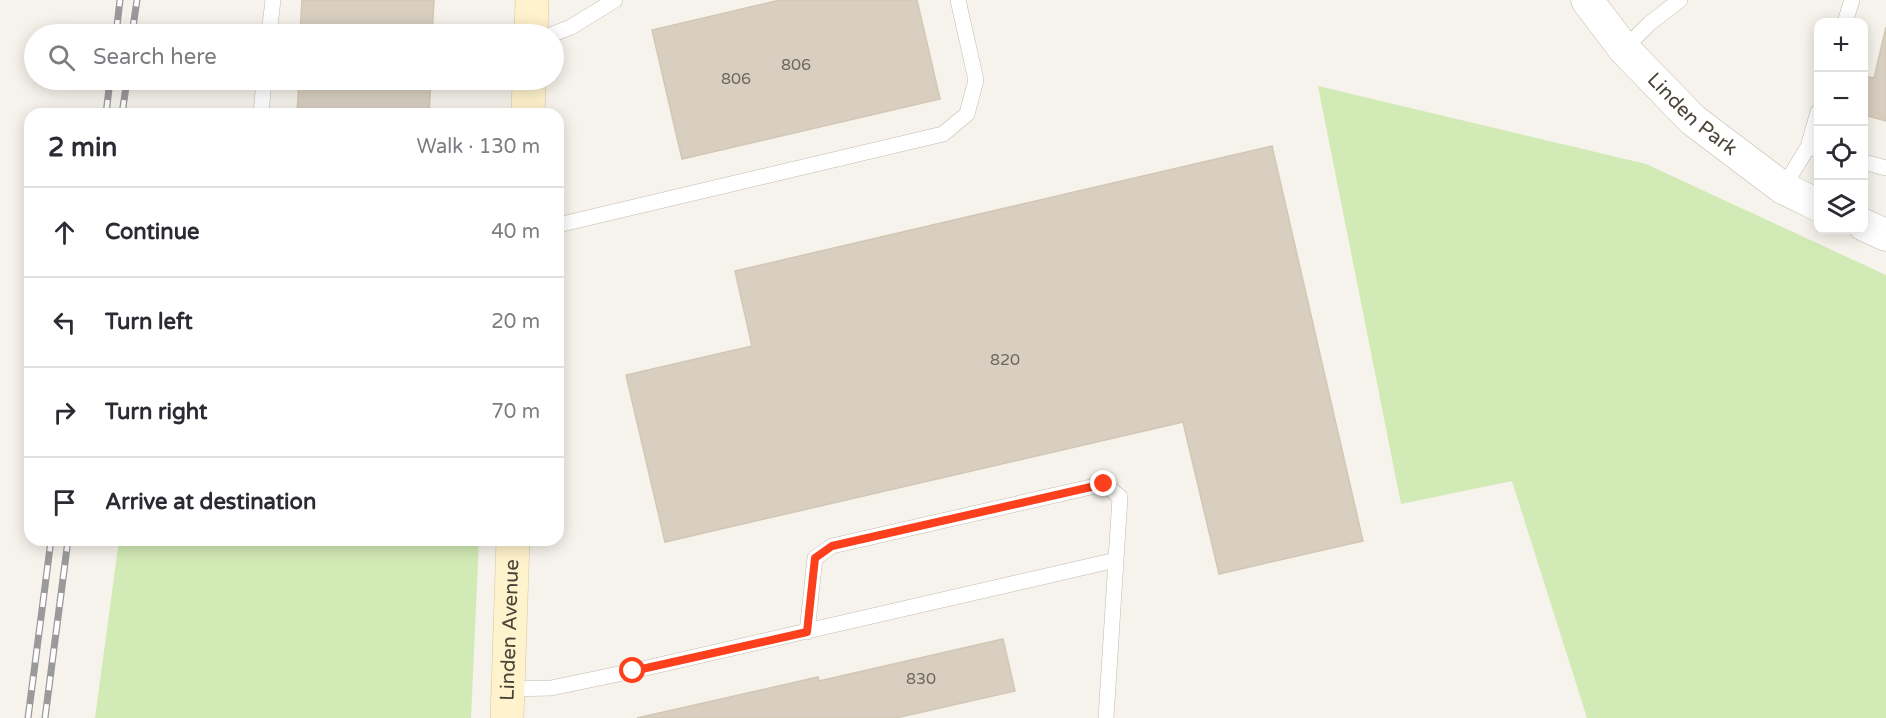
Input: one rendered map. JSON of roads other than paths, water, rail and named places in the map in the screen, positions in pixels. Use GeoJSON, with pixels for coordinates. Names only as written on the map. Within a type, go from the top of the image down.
{"type":"FeatureCollection","features":[{"type":"Feature","properties":{"kind":"main road"},"geometry":{"type":"LineString","coordinates":[[531,24],[532,0]]}},
{"type":"Feature","properties":{"kind":"main road"},"geometry":{"type":"LineString","coordinates":[[528,108],[529,90]]}},
{"type":"Feature","properties":{"kind":"main road","name":"Linden Avenue"},"geometry":{"type":"LineString","coordinates":[[508,704],[513,546]]}},
{"type":"Feature","properties":{"kind":"street","name":"Linden Park"},"geometry":{"type":"LineString","coordinates":[[1587,0],[1624,49],[1693,120],[1783,188],[1814,203]]}},
{"type":"Feature","properties":{"kind":"street"},"geometry":{"type":"LineString","coordinates":[[1868,227],[1886,235]]}},
{"type":"Feature","properties":{"kind":"lane"},"geometry":{"type":"LineString","coordinates":[[270,24],[273,0]]}},
{"type":"Feature","properties":{"kind":"lane"},"geometry":{"type":"LineString","coordinates":[[564,30],[615,0]]}},
{"type":"Feature","properties":{"kind":"lane"},"geometry":{"type":"LineString","coordinates":[[564,224],[943,134],[967,114],[976,80],[958,0]]}},
{"type":"Feature","properties":{"kind":"lane"},"geometry":{"type":"LineString","coordinates":[[1624,49],[1650,23],[1680,0]]}},
{"type":"Feature","properties":{"kind":"lane"},"geometry":{"type":"LineString","coordinates":[[1846,18],[1852,0]]}},
{"type":"Feature","properties":{"kind":"lane"},"geometry":{"type":"LineString","coordinates":[[262,108],[263,90]]}},
{"type":"Feature","properties":{"kind":"lane"},"geometry":{"type":"LineString","coordinates":[[1783,188],[1813,148],[1816,126]]}},
{"type":"Feature","properties":{"kind":"lane"},"geometry":{"type":"LineString","coordinates":[[1868,163],[1886,168]]}},
{"type":"Feature","properties":{"kind":"lane"},"geometry":{"type":"LineString","coordinates":[[807,632],[815,558],[832,546],[1104,484],[1120,496],[1106,718]]}},
{"type":"Feature","properties":{"kind":"lane"},"geometry":{"type":"LineString","coordinates":[[508,704],[551,688],[807,632],[1116,560]]}},
{"type":"Feature","properties":{"kind":"railway"},"geometry":{"type":"LineString","coordinates":[[117,24],[120,0]]}},
{"type":"Feature","properties":{"kind":"railway"},"geometry":{"type":"LineString","coordinates":[[133,24],[137,0]]}},
{"type":"Feature","properties":{"kind":"railway"},"geometry":{"type":"LineString","coordinates":[[107,108],[109,90]]}},
{"type":"Feature","properties":{"kind":"railway"},"geometry":{"type":"LineString","coordinates":[[123,108],[126,90]]}},
{"type":"Feature","properties":{"kind":"railway"},"geometry":{"type":"LineString","coordinates":[[28,718],[50,546]]}},
{"type":"Feature","properties":{"kind":"railway"},"geometry":{"type":"LineString","coordinates":[[45,718],[67,546]]}}]}
